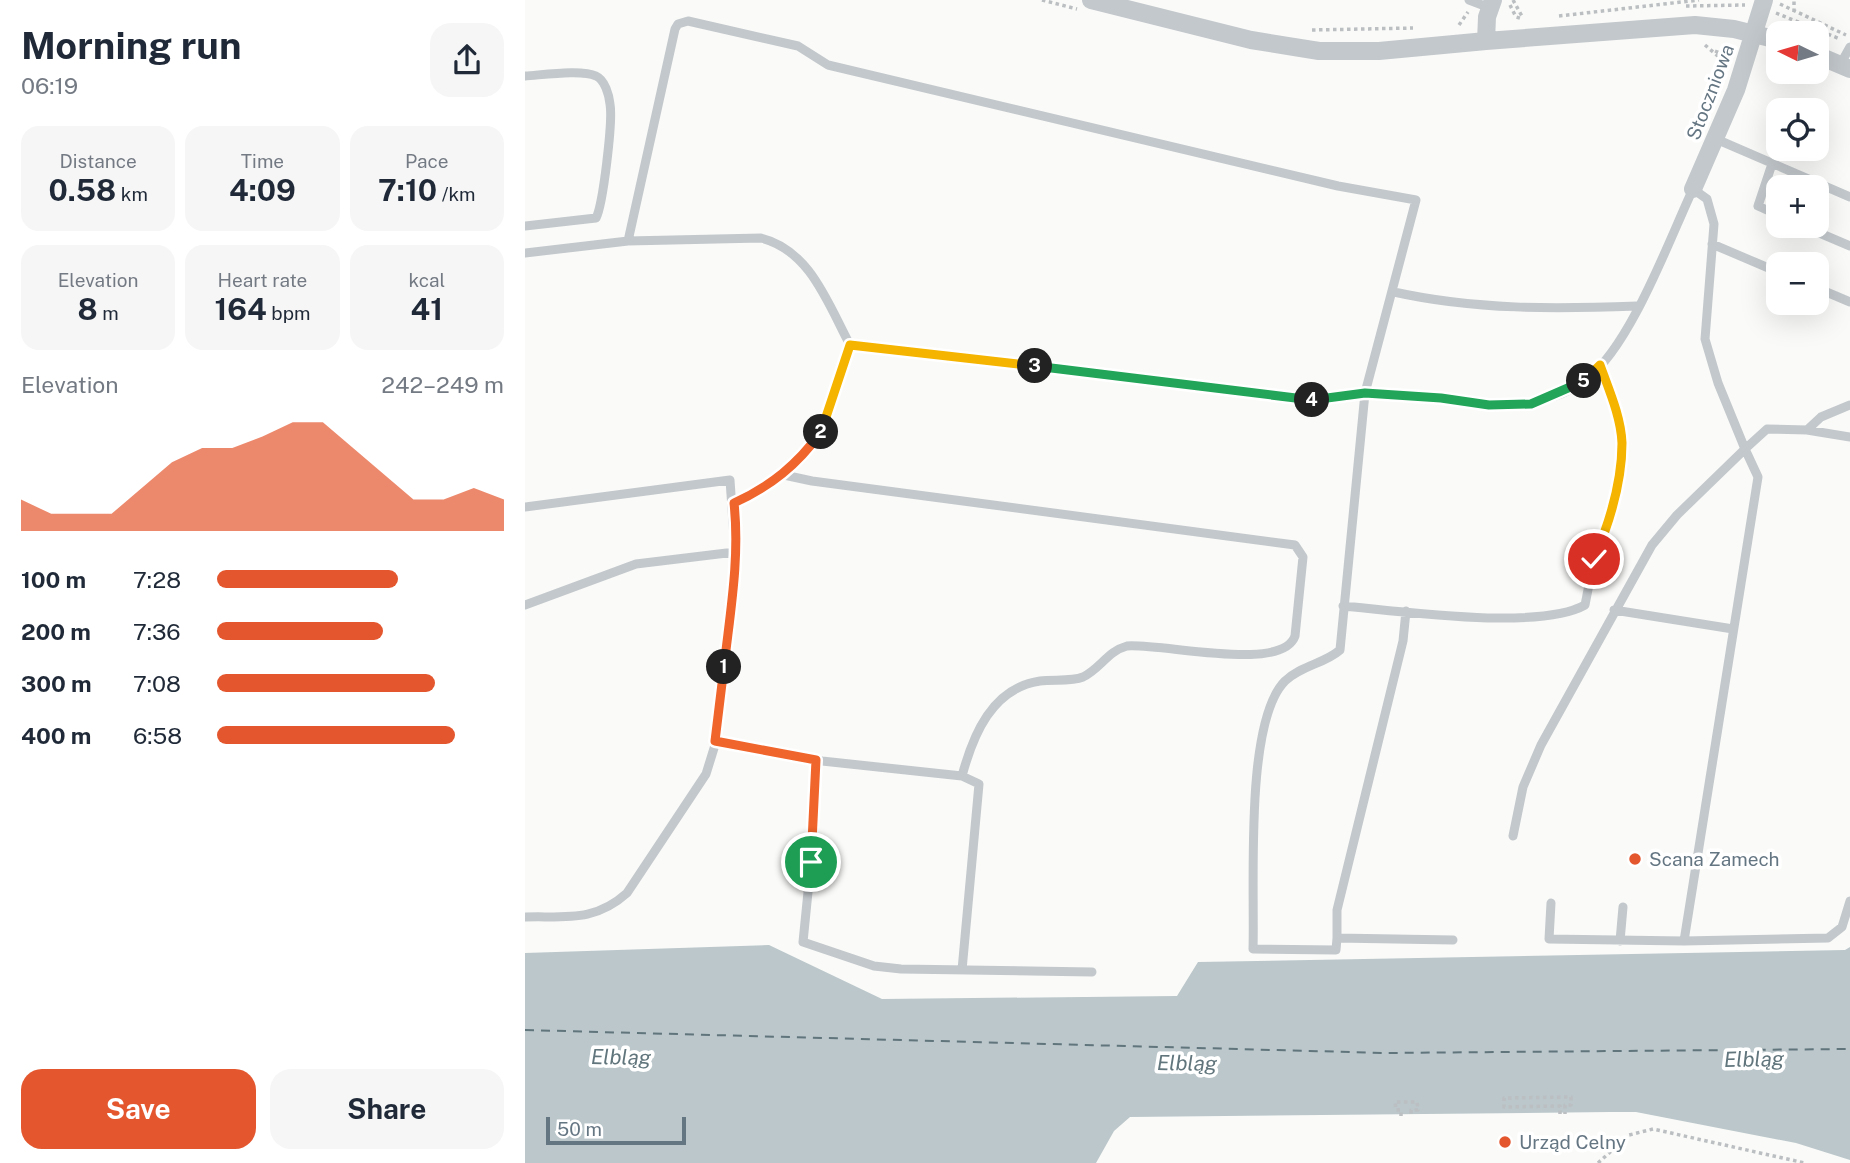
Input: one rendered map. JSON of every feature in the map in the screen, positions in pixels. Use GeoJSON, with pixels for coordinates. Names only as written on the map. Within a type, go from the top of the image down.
{"type":"FeatureCollection","features":[{"type":"Feature","properties":{"kind":"street"},"geometry":{"type":"LineString","coordinates":[[1091,0],[1251,40],[1319,51],[1379,51],[1486,38],[1695,24],[1754,33],[1763,4]]}},
{"type":"Feature","properties":{"kind":"street"},"geometry":{"type":"LineString","coordinates":[[1480,2],[1486,38]]}},
{"type":"Feature","properties":{"kind":"street","name":"Stoczniowa"},"geometry":{"type":"LineString","coordinates":[[1693,189],[1742,74],[1754,33],[1766,36]]}},
{"type":"Feature","properties":{"kind":"lane"},"geometry":{"type":"LineString","coordinates":[[628,241],[675,29],[688,21],[798,46],[828,65],[1338,186],[1416,200],[1394,292],[1365,393],[1340,650],[1331,659],[1301,668],[1284,682],[1274,696],[1267,715],[1252,852],[1253,949],[1336,950],[1337,910],[1403,641],[1406,611]]}},
{"type":"Feature","properties":{"kind":"lane"},"geometry":{"type":"LineString","coordinates":[[1845,67],[1850,46]]}},
{"type":"Feature","properties":{"kind":"lane"},"geometry":{"type":"LineString","coordinates":[[525,76],[586,73],[597,76],[604,84],[611,106],[601,202],[596,218],[525,226]]}},
{"type":"Feature","properties":{"kind":"lane"},"geometry":{"type":"LineString","coordinates":[[1716,139],[1850,197]]}},
{"type":"Feature","properties":{"kind":"lane"},"geometry":{"type":"LineString","coordinates":[[1768,175],[1772,163]]}},
{"type":"Feature","properties":{"kind":"lane"},"geometry":{"type":"LineString","coordinates":[[1766,181],[1758,206],[1766,210]]}},
{"type":"Feature","properties":{"kind":"lane"},"geometry":{"type":"LineString","coordinates":[[850,345],[1295,399],[1325,401],[1365,393],[1441,398],[1489,405],[1531,404],[1587,379],[1612,352],[1693,189],[1707,200],[1711,208],[1712,244],[1705,339],[1718,383],[1758,477],[1684,940]]}},
{"type":"Feature","properties":{"kind":"lane"},"geometry":{"type":"LineString","coordinates":[[1829,237],[1850,246]]}},
{"type":"Feature","properties":{"kind":"lane"},"geometry":{"type":"LineString","coordinates":[[525,253],[628,241],[761,238],[776,241],[797,257],[815,278],[850,345],[822,431],[804,456],[784,475],[734,503]]}},
{"type":"Feature","properties":{"kind":"lane"},"geometry":{"type":"LineString","coordinates":[[1712,244],[1766,267]]}},
{"type":"Feature","properties":{"kind":"lane"},"geometry":{"type":"LineString","coordinates":[[1394,292],[1444,303],[1537,309],[1637,306]]}},
{"type":"Feature","properties":{"kind":"lane"},"geometry":{"type":"LineString","coordinates":[[1829,293],[1850,302]]}},
{"type":"Feature","properties":{"kind":"lane"},"geometry":{"type":"LineString","coordinates":[[1343,606],[1504,618],[1567,612],[1584,605],[1594,559],[1614,502],[1622,443],[1617,413],[1600,365]]}},
{"type":"Feature","properties":{"kind":"lane"},"geometry":{"type":"LineString","coordinates":[[1807,430],[1821,417],[1850,405]]}},
{"type":"Feature","properties":{"kind":"lane"},"geometry":{"type":"LineString","coordinates":[[1513,836],[1523,787],[1541,745],[1559,710],[1578,684],[1614,610],[1652,545],[1677,515],[1767,429],[1807,430],[1850,438]]}},
{"type":"Feature","properties":{"kind":"lane"},"geometry":{"type":"LineString","coordinates":[[784,475],[1295,545],[1301,550],[1303,557],[1295,636],[1292,645],[1285,650],[1256,656],[1142,644],[1116,649],[1082,677],[1037,681],[994,704],[971,743],[963,776]]}},
{"type":"Feature","properties":{"kind":"lane"},"geometry":{"type":"LineString","coordinates":[[525,507],[730,480],[734,503],[735,552],[715,741],[706,774],[627,893],[611,907],[593,915],[525,916]]}},
{"type":"Feature","properties":{"kind":"lane"},"geometry":{"type":"LineString","coordinates":[[525,605],[636,564],[735,552]]}},
{"type":"Feature","properties":{"kind":"lane"},"geometry":{"type":"LineString","coordinates":[[1614,610],[1733,629]]}},
{"type":"Feature","properties":{"kind":"lane"},"geometry":{"type":"LineString","coordinates":[[715,741],[816,760],[963,776],[979,784],[962,970]]}},
{"type":"Feature","properties":{"kind":"lane"},"geometry":{"type":"LineString","coordinates":[[816,760],[811,862],[803,942],[874,966],[1092,972]]}},
{"type":"Feature","properties":{"kind":"lane"},"geometry":{"type":"LineString","coordinates":[[1551,903],[1549,939],[1620,941],[1828,938],[1842,927],[1850,901]]}},
{"type":"Feature","properties":{"kind":"lane"},"geometry":{"type":"LineString","coordinates":[[1620,941],[1623,907]]}},
{"type":"Feature","properties":{"kind":"lane"},"geometry":{"type":"LineString","coordinates":[[1337,937],[1453,940]]}},
{"type":"Feature","properties":{"kind":"path"},"geometry":{"type":"LineString","coordinates":[[1513,0],[1524,19]]}},
{"type":"Feature","properties":{"kind":"path"},"geometry":{"type":"LineString","coordinates":[[1557,16],[1699,0]]}},
{"type":"Feature","properties":{"kind":"path"},"geometry":{"type":"LineString","coordinates":[[1794,0],[1794,19]]}},
{"type":"Feature","properties":{"kind":"path"},"geometry":{"type":"LineString","coordinates":[[1453,28],[1468,22],[1480,2]]}},
{"type":"Feature","properties":{"kind":"path"},"geometry":{"type":"LineString","coordinates":[[1709,2],[1763,4],[1850,46]]}},
{"type":"Feature","properties":{"kind":"path"},"geometry":{"type":"LineString","coordinates":[[1794,11],[1850,37]]}},
{"type":"Feature","properties":{"kind":"path"},"geometry":{"type":"LineString","coordinates":[[1301,33],[1349,36],[1422,30],[1309,30]]}},
{"type":"Feature","properties":{"kind":"path"},"geometry":{"type":"LineString","coordinates":[[1706,45],[1719,57],[1720,75]]}},
{"type":"Feature","properties":{"kind":"path"},"geometry":{"type":"LineString","coordinates":[[1571,1097],[1571,1105],[1565,1105],[1562,1114],[1560,1106],[1504,1107],[1504,1098],[1571,1097]]}},
{"type":"Feature","properties":{"kind":"path"},"geometry":{"type":"LineString","coordinates":[[1401,1116],[1395,1102],[1417,1102],[1417,1110],[1411,1110],[1411,1115]]}},
{"type":"Feature","properties":{"kind":"path"},"geometry":{"type":"LineString","coordinates":[[1598,1163],[1629,1135],[1653,1129],[1805,1163]]}},
{"type":"Feature","properties":{"kind":"water","name":"Elbląg"},"geometry":{"type":"Polygon","coordinates":[[[769,945],[882,999],[1177,996],[1198,962],[1845,950],[1850,947],[1850,1160],[1796,1143],[1636,1112],[1610,1112],[1130,1117],[1114,1131],[1096,1163],[525,1163],[525,953],[769,945]]]}},
{"type":"Feature","properties":{"kind":"ferry route"},"geometry":{"type":"LineString","coordinates":[[525,1030],[1386,1053],[1850,1049]]}},
{"type":"Feature","properties":{"kind":"place","name":"Scana Zamech"},"geometry":{"type":"Point","coordinates":[1635,859]}},
{"type":"Feature","properties":{"kind":"place","name":"Urząd Celny"},"geometry":{"type":"Point","coordinates":[1505,1142]}},
{"type":"Feature","properties":{"kind":"route"},"geometry":{"type":"LineString","coordinates":[[811,862],[816,760],[715,741],[733,584],[736,534],[734,503],[784,475],[804,456],[822,431],[850,345],[923,351],[1325,401],[1365,393],[1441,398],[1489,405],[1531,404],[1560,394],[1587,379],[1600,365],[1617,413],[1622,443],[1614,502],[1594,559]]}}]}
